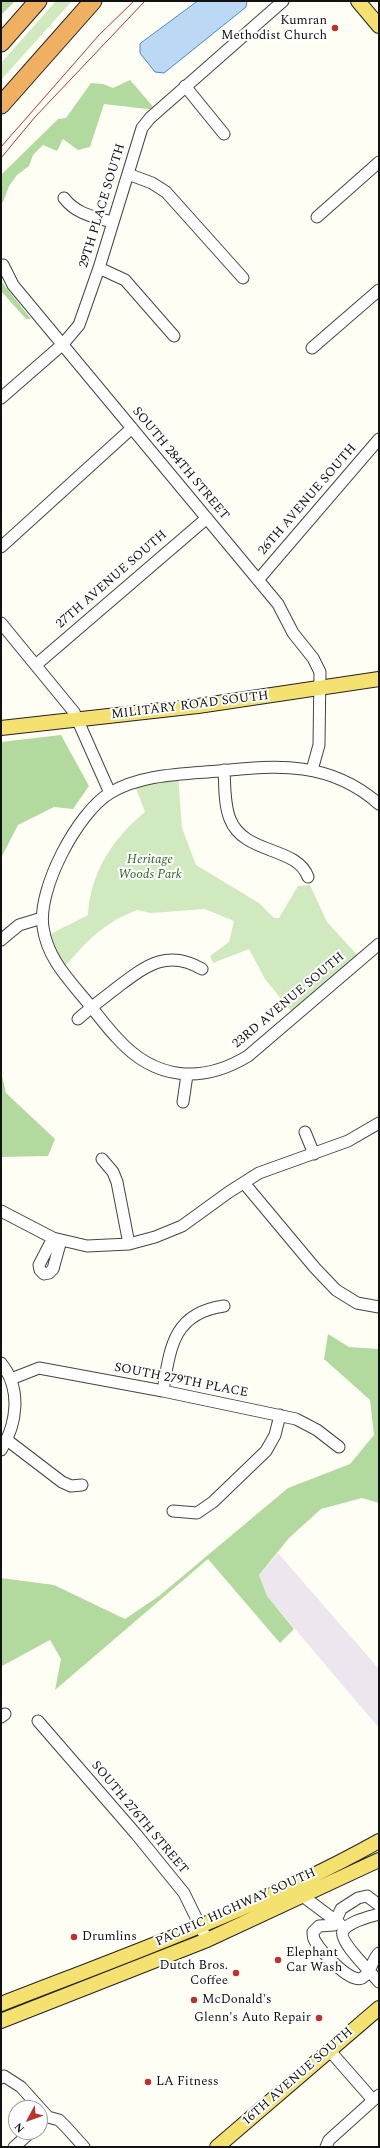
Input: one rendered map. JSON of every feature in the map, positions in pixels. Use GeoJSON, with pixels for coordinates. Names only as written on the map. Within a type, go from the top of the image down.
{"type":"FeatureCollection","features":[{"type":"Feature","properties":{"kind":"highway"},"geometry":{"type":"LineString","coordinates":[[1,43],[38,1]]}},
{"type":"Feature","properties":{"kind":"highway"},"geometry":{"type":"LineString","coordinates":[[1,105],[93,1]]}},
{"type":"Feature","properties":{"kind":"main road"},"geometry":{"type":"LineString","coordinates":[[358,1],[379,26]]}},
{"type":"Feature","properties":{"kind":"main road","name":"MILITARY ROAD SOUTH"},"geometry":{"type":"LineString","coordinates":[[1,728],[79,720],[379,679]]}},
{"type":"Feature","properties":{"kind":"main road","name":"PACIFIC HIGHWAY SOUTH"},"geometry":{"type":"LineString","coordinates":[[1,2004],[200,1927],[307,1877],[379,1840]]}},
{"type":"Feature","properties":{"kind":"main road","name":"PACIFIC HIGHWAY SOUTH"},"geometry":{"type":"LineString","coordinates":[[1,2021],[207,1940],[379,1860]]}},
{"type":"Feature","properties":{"kind":"main road","name":"16TH AVENUE SOUTH"},"geometry":{"type":"LineString","coordinates":[[217,2147],[379,2008]]}},
{"type":"Feature","properties":{"kind":"street","name":"29TH PLACE SOUTH"},"geometry":{"type":"LineString","coordinates":[[1,398],[63,344],[74,332],[82,318],[142,128],[150,118],[185,86],[283,1]]}},
{"type":"Feature","properties":{"kind":"street"},"geometry":{"type":"LineString","coordinates":[[185,86],[224,134]]}},
{"type":"Feature","properties":{"kind":"street"},"geometry":{"type":"LineString","coordinates":[[317,216],[379,162]]}},
{"type":"Feature","properties":{"kind":"street"},"geometry":{"type":"LineString","coordinates":[[128,174],[152,183],[170,196],[243,278]]}},
{"type":"Feature","properties":{"kind":"street"},"geometry":{"type":"LineString","coordinates":[[64,198],[80,212],[112,222]]}},
{"type":"Feature","properties":{"kind":"street","name":"SOUTH 284TH STREET"},"geometry":{"type":"LineString","coordinates":[[3,265],[13,285],[278,604],[297,640],[317,665],[320,672],[319,745],[312,770]]}},
{"type":"Feature","properties":{"kind":"street"},"geometry":{"type":"LineString","coordinates":[[99,268],[125,280],[174,336]]}},
{"type":"Feature","properties":{"kind":"street"},"geometry":{"type":"LineString","coordinates":[[312,348],[379,290]]}},
{"type":"Feature","properties":{"kind":"street"},"geometry":{"type":"LineString","coordinates":[[1,547],[132,428]]}},
{"type":"Feature","properties":{"kind":"street","name":"26TH AVENUE SOUTH"},"geometry":{"type":"LineString","coordinates":[[258,580],[379,439]]}},
{"type":"Feature","properties":{"kind":"street","name":"27TH AVENUE SOUTH"},"geometry":{"type":"LineString","coordinates":[[36,664],[207,518]]}},
{"type":"Feature","properties":{"kind":"street"},"geometry":{"type":"LineString","coordinates":[[1,623],[64,697],[79,720],[110,793]]}},
{"type":"Feature","properties":{"kind":"street"},"geometry":{"type":"LineString","coordinates":[[1,940],[19,925],[42,918],[46,894],[65,847],[86,816],[110,793],[153,778],[272,766],[312,770],[346,781],[362,790],[379,804]]}},
{"type":"Feature","properties":{"kind":"street"},"geometry":{"type":"LineString","coordinates":[[224,770],[227,810],[236,830],[248,841],[292,859],[303,868],[308,877]]}},
{"type":"Feature","properties":{"kind":"street","name":"23RD AVENUE SOUTH"},"geometry":{"type":"LineString","coordinates":[[42,918],[44,937],[54,960],[61,971],[119,1040],[145,1062],[173,1073],[187,1075],[205,1073],[226,1068],[248,1056],[379,944]]}},
{"type":"Feature","properties":{"kind":"street"},"geometry":{"type":"LineString","coordinates":[[78,1019],[137,973],[153,963],[181,960],[190,962],[202,968]]}},
{"type":"Feature","properties":{"kind":"street"},"geometry":{"type":"LineString","coordinates":[[183,1102],[187,1075]]}},
{"type":"Feature","properties":{"kind":"street"},"geometry":{"type":"LineString","coordinates":[[1,1211],[57,1239],[87,1246],[129,1244],[155,1237],[182,1226],[259,1173],[348,1141],[379,1123]]}},
{"type":"Feature","properties":{"kind":"street"},"geometry":{"type":"LineString","coordinates":[[305,1132],[314,1154]]}},
{"type":"Feature","properties":{"kind":"street"},"geometry":{"type":"LineString","coordinates":[[102,1159],[113,1172],[117,1182],[129,1244]]}},
{"type":"Feature","properties":{"kind":"street"},"geometry":{"type":"LineString","coordinates":[[244,1183],[315,1268],[336,1290],[357,1302],[379,1307]]}},
{"type":"Feature","properties":{"kind":"street"},"geometry":{"type":"LineString","coordinates":[[164,1391],[169,1356],[180,1330],[202,1311],[224,1306]]}},
{"type":"Feature","properties":{"kind":"street"},"geometry":{"type":"LineString","coordinates":[[1,1363],[11,1379],[15,1394],[13,1424],[7,1440],[1,1450]]}},
{"type":"Feature","properties":{"kind":"street","name":"SOUTH 279TH PLACE"},"geometry":{"type":"LineString","coordinates":[[11,1379],[39,1368],[164,1391],[296,1419],[317,1430],[339,1446]]}},
{"type":"Feature","properties":{"kind":"street"},"geometry":{"type":"LineString","coordinates":[[173,1511],[197,1512],[213,1502],[266,1451],[275,1435],[280,1415]]}},
{"type":"Feature","properties":{"kind":"street"},"geometry":{"type":"LineString","coordinates":[[7,1440],[62,1482],[70,1486],[82,1485]]}},
{"type":"Feature","properties":{"kind":"street","name":"SOUTH 276TH STREET"},"geometry":{"type":"LineString","coordinates":[[38,1721],[136,1834],[184,1893],[207,1940]]}},
{"type":"Feature","properties":{"kind":"street"},"geometry":{"type":"LineString","coordinates":[[304,1896],[346,1928]]}},
{"type":"Feature","properties":{"kind":"street"},"geometry":{"type":"LineString","coordinates":[[379,1905],[367,1896],[358,1898],[340,1909],[335,1923],[331,1926],[325,1925],[315,1928],[313,1932],[315,1940],[340,1968],[351,1977],[360,1979],[370,1971],[372,1962],[379,1953]]}},
{"type":"Feature","properties":{"kind":"street"},"geometry":{"type":"LineString","coordinates":[[379,1914],[353,1923],[343,1931],[343,1939],[379,1982]]}},
{"type":"Feature","properties":{"kind":"street"},"geometry":{"type":"LineString","coordinates":[[360,1960],[366,1960],[379,1953]]}},
{"type":"Feature","properties":{"kind":"street"},"geometry":{"type":"LineString","coordinates":[[326,2147],[328,2140],[376,2098],[330,2051]]}},
{"type":"Feature","properties":{"kind":"street"},"geometry":{"type":"LineString","coordinates":[[1,2078],[4,2076],[22,2087],[30,2100]]}},
{"type":"Feature","properties":{"kind":"street"},"geometry":{"type":"LineString","coordinates":[[48,2121],[59,2120],[84,2147]]}},
{"type":"Feature","properties":{"kind":"street"},"geometry":{"type":"LineString","coordinates":[[14,2147],[22,2140]]}},
{"type":"Feature","properties":{"kind":"shaded area"},"geometry":{"type":"Polygon","coordinates":[[[278,1553],[379,1669],[379,1728],[267,1596],[259,1575],[278,1553]]]}},
{"type":"Feature","properties":{"kind":"green space"},"geometry":{"type":"Polygon","coordinates":[[[1,1],[15,1],[1,15],[1,1]]]}},
{"type":"Feature","properties":{"kind":"green space"},"geometry":{"type":"Polygon","coordinates":[[[56,1],[72,1],[1,80],[1,63],[56,1]]]}},
{"type":"Feature","properties":{"kind":"green space"},"geometry":{"type":"Polygon","coordinates":[[[130,80],[156,110],[104,104],[90,147],[78,150],[63,139],[57,151],[43,145],[33,155],[29,166],[17,175],[9,186],[3,202],[1,203],[1,175],[58,119],[66,118],[91,83],[103,84],[113,88],[130,80]]]}},
{"type":"Feature","properties":{"kind":"green space"},"geometry":{"type":"Polygon","coordinates":[[[1,281],[31,319],[26,319],[1,291],[1,281]]]}},
{"type":"Feature","properties":{"kind":"green space"},"geometry":{"type":"Polygon","coordinates":[[[61,735],[89,786],[73,809],[54,807],[18,825],[1,858],[1,742],[61,735]]]}},
{"type":"Feature","properties":{"kind":"green space","name":"Heritage Woods Park"},"geometry":{"type":"Polygon","coordinates":[[[178,775],[182,828],[196,865],[259,903],[274,918],[279,918],[298,886],[310,885],[327,922],[361,959],[295,1016],[265,979],[249,949],[213,963],[210,956],[229,942],[234,921],[205,909],[151,913],[137,910],[117,919],[98,932],[83,946],[61,971],[45,937],[88,915],[93,885],[105,858],[123,833],[145,812],[134,783],[178,775]]]}},
{"type":"Feature","properties":{"kind":"green space"},"geometry":{"type":"Polygon","coordinates":[[[1,1072],[6,1093],[55,1139],[48,1156],[1,1157],[1,1072]]]}},
{"type":"Feature","properties":{"kind":"green space"},"geometry":{"type":"Polygon","coordinates":[[[328,1334],[349,1347],[379,1349],[379,1503],[362,1498],[321,1509],[289,1538],[259,1575],[267,1596],[294,1629],[280,1643],[208,1559],[55,1690],[61,1659],[50,1640],[2,1666],[1,1578],[54,1585],[125,1619],[159,1596],[288,1488],[350,1464],[374,1435],[370,1400],[324,1359],[328,1334]]]}},
{"type":"Feature","properties":{"kind":"water"},"geometry":{"type":"Polygon","coordinates":[[[198,1],[247,1],[246,7],[164,73],[155,72],[140,53],[140,44],[198,1]]]}},
{"type":"Feature","properties":{"kind":"tram line"},"geometry":{"type":"LineString","coordinates":[[1,147],[99,35],[134,1]]}},
{"type":"Feature","properties":{"kind":"tram line"},"geometry":{"type":"LineString","coordinates":[[1,158],[35,117],[145,1]]}},
{"type":"Feature","properties":{"kind":"place","name":"Kumran Methodist Church"},"geometry":{"type":"Point","coordinates":[335,28]}},
{"type":"Feature","properties":{"kind":"place","name":"Drumlins"},"geometry":{"type":"Point","coordinates":[74,1937]}},
{"type":"Feature","properties":{"kind":"place","name":"Elephant Car Wash"},"geometry":{"type":"Point","coordinates":[278,1960]}},
{"type":"Feature","properties":{"kind":"place","name":"Dutch Bros. Coffee"},"geometry":{"type":"Point","coordinates":[236,1973]}},
{"type":"Feature","properties":{"kind":"place","name":"McDonald's"},"geometry":{"type":"Point","coordinates":[194,2000]}},
{"type":"Feature","properties":{"kind":"place","name":"Glenn's Auto Repair"},"geometry":{"type":"Point","coordinates":[319,2018]}},
{"type":"Feature","properties":{"kind":"place","name":"LA Fitness"},"geometry":{"type":"Point","coordinates":[148,2082]}}]}
